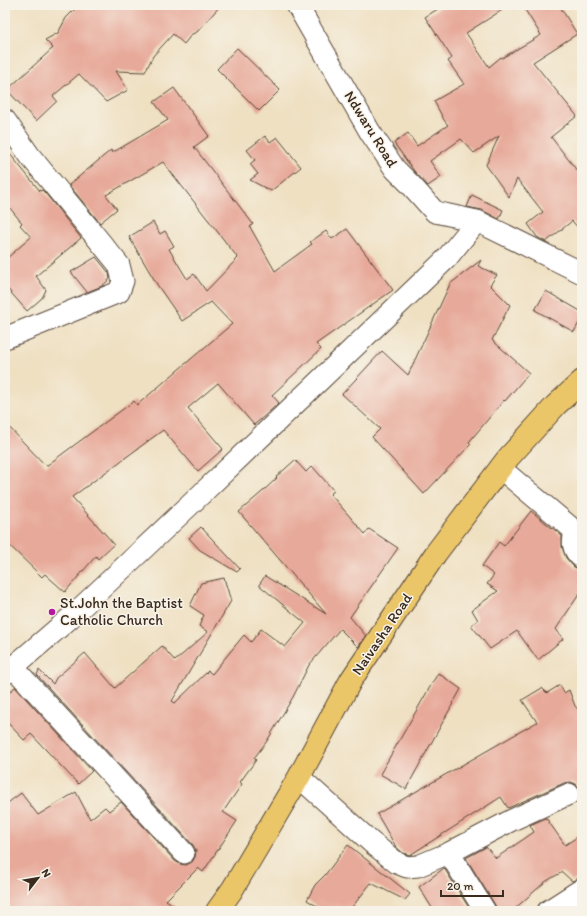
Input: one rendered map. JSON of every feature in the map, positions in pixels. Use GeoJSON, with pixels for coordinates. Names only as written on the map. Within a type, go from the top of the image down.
{"type":"FeatureCollection","features":[{"type":"Feature","properties":{"kind":"main road","name":"Naivasha Road"},"geometry":{"type":"LineString","coordinates":[[217,911],[232,890],[299,777],[351,680],[436,553],[500,468],[556,405],[582,381]]}},
{"type":"Feature","properties":{"kind":"street","name":"Ndwaru Road"},"geometry":{"type":"LineString","coordinates":[[297,5],[370,132],[395,169],[435,212],[476,221],[582,273]]}},
{"type":"Feature","properties":{"kind":"street"},"geometry":{"type":"LineString","coordinates":[[5,120],[30,156],[119,265],[123,281],[119,292],[5,338]]}},
{"type":"Feature","properties":{"kind":"street"},"geometry":{"type":"LineString","coordinates":[[184,853],[9,670],[70,618],[354,348],[446,259],[476,221]]}},
{"type":"Feature","properties":{"kind":"street"},"geometry":{"type":"LineString","coordinates":[[500,468],[575,531],[572,542],[577,554],[582,558]]}},
{"type":"Feature","properties":{"kind":"street"},"geometry":{"type":"LineString","coordinates":[[299,777],[371,842],[397,863],[407,867],[418,866],[449,853],[512,820],[569,794]]}},
{"type":"Feature","properties":{"kind":"street"},"geometry":{"type":"LineString","coordinates":[[449,853],[485,911]]}},
{"type":"Feature","properties":{"kind":"street"},"geometry":{"type":"LineString","coordinates":[[548,911],[582,889]]}},
{"type":"Feature","properties":{"kind":"building"},"geometry":{"type":"Polygon","coordinates":[[[79,5],[221,5],[184,44],[173,34],[153,56],[145,72],[116,71],[128,90],[106,102],[79,74],[53,96],[57,101],[36,121],[7,90],[53,48],[45,40],[58,33],[66,18],[79,5]]]}},
{"type":"Feature","properties":{"kind":"building"},"geometry":{"type":"Polygon","coordinates":[[[444,5],[510,5],[466,33],[489,67],[501,57],[502,58],[541,35],[522,5],[559,5],[577,34],[533,62],[577,116],[551,137],[582,177],[582,232],[572,221],[546,242],[537,237],[528,224],[543,212],[517,179],[509,197],[486,165],[499,136],[474,153],[461,139],[430,161],[441,177],[428,186],[414,171],[394,143],[408,133],[417,146],[448,125],[434,101],[464,84],[448,61],[452,58],[425,17],[444,5]]]}},
{"type":"Feature","properties":{"kind":"building"},"geometry":{"type":"Polygon","coordinates":[[[237,48],[280,90],[259,111],[217,69],[237,48]]]}},
{"type":"Feature","properties":{"kind":"building"},"geometry":{"type":"Polygon","coordinates":[[[174,88],[209,136],[194,147],[253,224],[250,227],[275,271],[312,244],[310,242],[326,231],[332,239],[347,229],[393,290],[316,344],[321,349],[272,395],[279,403],[254,425],[218,383],[188,408],[223,449],[198,471],[163,430],[72,497],[114,544],[98,559],[96,556],[65,592],[45,574],[42,577],[5,541],[5,423],[46,466],[134,401],[137,405],[232,324],[211,302],[182,321],[158,286],[129,237],[153,222],[160,234],[165,231],[174,246],[169,249],[187,279],[194,274],[206,291],[238,258],[163,162],[106,195],[117,209],[100,223],[69,185],[111,150],[112,153],[168,120],[154,102],[174,88]]]}},
{"type":"Feature","properties":{"kind":"building"},"geometry":{"type":"Polygon","coordinates":[[[265,136],[270,142],[277,137],[301,167],[271,191],[250,180],[258,174],[250,164],[255,160],[247,150],[265,136]]]}},
{"type":"Feature","properties":{"kind":"building"},"geometry":{"type":"Polygon","coordinates":[[[5,148],[40,191],[42,190],[45,193],[81,238],[36,276],[46,290],[42,298],[27,311],[5,286],[5,260],[31,237],[20,225],[22,223],[5,202],[5,148]]]}},
{"type":"Feature","properties":{"kind":"building"},"geometry":{"type":"Polygon","coordinates":[[[472,195],[503,210],[499,219],[482,210],[467,207],[472,195]]]}},
{"type":"Feature","properties":{"kind":"building"},"geometry":{"type":"Polygon","coordinates":[[[96,257],[109,273],[110,279],[102,286],[87,292],[71,272],[96,257]]]}},
{"type":"Feature","properties":{"kind":"building"},"geometry":{"type":"Polygon","coordinates":[[[481,260],[478,266],[497,275],[490,285],[510,305],[492,340],[529,373],[469,442],[471,444],[424,494],[372,437],[380,429],[342,394],[382,351],[408,375],[450,284],[481,260]]]}},
{"type":"Feature","properties":{"kind":"building"},"geometry":{"type":"Polygon","coordinates":[[[546,291],[582,312],[582,317],[574,332],[535,310],[546,291]]]}},
{"type":"Feature","properties":{"kind":"building"},"geometry":{"type":"Polygon","coordinates":[[[295,460],[306,472],[312,466],[334,491],[330,494],[365,534],[369,529],[398,548],[350,617],[366,636],[358,647],[340,629],[309,665],[293,697],[267,741],[254,758],[256,760],[240,782],[242,784],[223,812],[237,821],[203,872],[198,868],[166,900],[182,911],[5,911],[5,805],[21,793],[38,815],[76,792],[90,819],[105,807],[109,811],[121,802],[175,861],[186,865],[192,862],[196,851],[193,845],[37,675],[39,670],[53,684],[56,678],[85,653],[115,688],[162,646],[175,661],[208,632],[199,626],[204,615],[190,606],[201,583],[224,578],[231,601],[172,701],[175,703],[208,671],[212,674],[244,635],[251,642],[261,629],[285,647],[305,623],[259,585],[265,576],[326,614],[239,512],[295,460]]]}},
{"type":"Feature","properties":{"kind":"building"},"geometry":{"type":"Polygon","coordinates":[[[531,511],[562,536],[562,547],[566,558],[574,567],[582,570],[582,590],[556,629],[563,639],[538,660],[517,631],[490,649],[471,625],[478,620],[472,610],[498,591],[487,584],[494,575],[482,566],[499,542],[504,546],[531,511]]]}},
{"type":"Feature","properties":{"kind":"building"},"geometry":{"type":"Polygon","coordinates":[[[201,527],[240,569],[237,572],[200,550],[189,538],[201,527]]]}},
{"type":"Feature","properties":{"kind":"building"},"geometry":{"type":"Polygon","coordinates":[[[438,673],[461,689],[406,789],[380,774],[438,673]]]}},
{"type":"Feature","properties":{"kind":"building"},"geometry":{"type":"Polygon","coordinates":[[[560,685],[564,693],[569,690],[575,706],[582,714],[582,808],[578,801],[581,796],[580,789],[576,784],[571,782],[564,783],[508,808],[501,797],[410,855],[403,853],[396,847],[377,814],[537,722],[522,700],[542,688],[547,693],[560,685]]]}},
{"type":"Feature","properties":{"kind":"building"},"geometry":{"type":"Polygon","coordinates":[[[15,687],[92,771],[78,784],[31,734],[24,740],[5,720],[5,696],[15,687]]]}},
{"type":"Feature","properties":{"kind":"building"},"geometry":{"type":"Polygon","coordinates":[[[546,818],[565,845],[582,834],[582,877],[572,881],[562,872],[545,882],[512,911],[497,911],[495,905],[466,858],[486,847],[496,858],[534,832],[530,825],[546,818]]]}},
{"type":"Feature","properties":{"kind":"building"},"geometry":{"type":"Polygon","coordinates":[[[348,845],[410,894],[405,900],[371,883],[349,911],[325,911],[307,900],[315,885],[325,875],[348,845]]]}},
{"type":"Feature","properties":{"kind":"building"},"geometry":{"type":"Polygon","coordinates":[[[444,868],[471,911],[434,911],[419,887],[444,868]]]}},
{"type":"Feature","properties":{"kind":"place","name":"St.John the Baptist Catholic Church"},"geometry":{"type":"Point","coordinates":[52,612]}}]}
